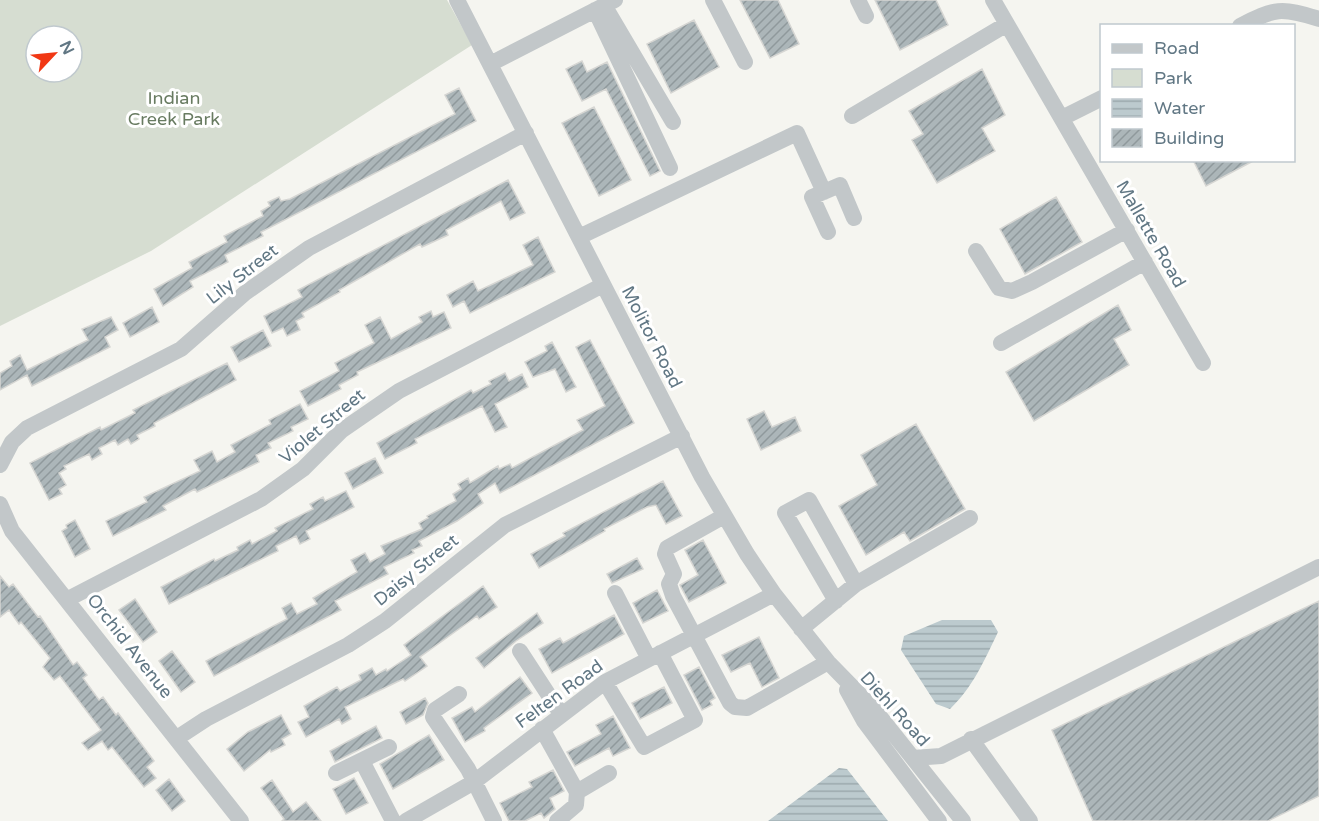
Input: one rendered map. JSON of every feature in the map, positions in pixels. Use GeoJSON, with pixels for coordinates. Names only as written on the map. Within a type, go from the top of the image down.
{"type":"FeatureCollection","features":[{"type":"Feature","properties":{"kind":"street","name":"Molitor Road"},"geometry":{"type":"LineString","coordinates":[[457,0],[724,516],[774,594],[839,676]]}},
{"type":"Feature","properties":{"kind":"street"},"geometry":{"type":"LineString","coordinates":[[713,0],[744,62]]}},
{"type":"Feature","properties":{"kind":"street"},"geometry":{"type":"LineString","coordinates":[[858,0],[866,16]]}},
{"type":"Feature","properties":{"kind":"street","name":"Mallette Road"},"geometry":{"type":"LineString","coordinates":[[993,0],[1203,363]]}},
{"type":"Feature","properties":{"kind":"street"},"geometry":{"type":"LineString","coordinates":[[490,64],[604,5]]}},
{"type":"Feature","properties":{"kind":"street"},"geometry":{"type":"LineString","coordinates":[[604,5],[673,122]]}},
{"type":"Feature","properties":{"kind":"street"},"geometry":{"type":"LineString","coordinates":[[604,5],[670,168]]}},
{"type":"Feature","properties":{"kind":"street"},"geometry":{"type":"LineString","coordinates":[[1244,24],[1269,10],[1301,13],[1319,19]]}},
{"type":"Feature","properties":{"kind":"street"},"geometry":{"type":"LineString","coordinates":[[852,116],[1007,24]]}},
{"type":"Feature","properties":{"kind":"street"},"geometry":{"type":"LineString","coordinates":[[1062,118],[1100,99]]}},
{"type":"Feature","properties":{"kind":"street","name":"Lily Street"},"geometry":{"type":"LineString","coordinates":[[0,465],[12,442],[27,428],[181,350],[245,293],[309,248],[526,133]]}},
{"type":"Feature","properties":{"kind":"street"},"geometry":{"type":"LineString","coordinates":[[579,237],[797,133],[824,192]]}},
{"type":"Feature","properties":{"kind":"street"},"geometry":{"type":"LineString","coordinates":[[828,232],[812,197],[840,185],[854,218]]}},
{"type":"Feature","properties":{"kind":"street"},"geometry":{"type":"LineString","coordinates":[[976,251],[999,288],[1012,291],[1127,230]]}},
{"type":"Feature","properties":{"kind":"street"},"geometry":{"type":"LineString","coordinates":[[1001,343],[1145,262]]}},
{"type":"Feature","properties":{"kind":"street","name":"Violet Street"},"geometry":{"type":"LineString","coordinates":[[68,599],[261,500],[303,469],[341,431],[390,396],[603,285]]}},
{"type":"Feature","properties":{"kind":"street","name":"Daisy Street"},"geometry":{"type":"LineString","coordinates":[[177,738],[206,719],[348,645],[385,621],[506,525],[682,436]]}},
{"type":"Feature","properties":{"kind":"street"},"geometry":{"type":"LineString","coordinates":[[836,601],[785,513],[809,500],[856,584]]}},
{"type":"Feature","properties":{"kind":"street","name":"Orchid Avenue"},"geometry":{"type":"LineString","coordinates":[[0,504],[12,531],[177,738],[233,818]]}},
{"type":"Feature","properties":{"kind":"street"},"geometry":{"type":"LineString","coordinates":[[724,516],[667,548],[665,554],[674,574],[669,584],[730,703],[747,708],[828,662]]}},
{"type":"Feature","properties":{"kind":"street"},"geometry":{"type":"LineString","coordinates":[[801,629],[856,584],[970,518]]}},
{"type":"Feature","properties":{"kind":"street"},"geometry":{"type":"LineString","coordinates":[[913,758],[941,756],[1319,567]]}},
{"type":"Feature","properties":{"kind":"street"},"geometry":{"type":"LineString","coordinates":[[605,682],[644,747],[694,720],[615,593]]}},
{"type":"Feature","properties":{"kind":"street","name":"Felten Road"},"geometry":{"type":"LineString","coordinates":[[404,821],[474,782],[605,682],[774,594]]}},
{"type":"Feature","properties":{"kind":"street"},"geometry":{"type":"LineString","coordinates":[[520,651],[561,714]]}},
{"type":"Feature","properties":{"kind":"street","name":"Diehl Road"},"geometry":{"type":"LineString","coordinates":[[839,676],[873,708],[963,821]]}},
{"type":"Feature","properties":{"kind":"street","name":"Diehl Road"},"geometry":{"type":"LineString","coordinates":[[839,676],[864,720],[939,821]]}},
{"type":"Feature","properties":{"kind":"street"},"geometry":{"type":"LineString","coordinates":[[459,694],[435,711],[433,717],[474,782],[494,821]]}},
{"type":"Feature","properties":{"kind":"street"},"geometry":{"type":"LineString","coordinates":[[542,729],[577,792],[576,805],[557,821]]}},
{"type":"Feature","properties":{"kind":"street"},"geometry":{"type":"LineString","coordinates":[[971,739],[1030,821]]}},
{"type":"Feature","properties":{"kind":"street"},"geometry":{"type":"LineString","coordinates":[[336,773],[389,747]]}},
{"type":"Feature","properties":{"kind":"street"},"geometry":{"type":"LineString","coordinates":[[935,786],[941,756]]}},
{"type":"Feature","properties":{"kind":"street"},"geometry":{"type":"LineString","coordinates":[[362,761],[404,821]]}},
{"type":"Feature","properties":{"kind":"street"},"geometry":{"type":"LineString","coordinates":[[577,792],[609,773]]}},
{"type":"Feature","properties":{"kind":"green space","name":"Indian Creek Park"},"geometry":{"type":"Polygon","coordinates":[[[0,0],[447,0],[472,45],[151,251],[0,326],[0,0]]]}},
{"type":"Feature","properties":{"kind":"water"},"geometry":{"type":"Polygon","coordinates":[[[942,620],[991,620],[998,632],[972,683],[950,709],[936,704],[901,650],[904,636],[942,620]]]}},
{"type":"Feature","properties":{"kind":"water"},"geometry":{"type":"Polygon","coordinates":[[[839,768],[847,769],[888,821],[768,821],[839,768]]]}},
{"type":"Feature","properties":{"kind":"building"},"geometry":{"type":"Polygon","coordinates":[[[740,0],[778,0],[799,44],[770,58],[740,0]]]}},
{"type":"Feature","properties":{"kind":"building"},"geometry":{"type":"Polygon","coordinates":[[[875,0],[936,0],[948,25],[900,50],[875,0]]]}},
{"type":"Feature","properties":{"kind":"building"},"geometry":{"type":"Polygon","coordinates":[[[694,20],[719,67],[671,93],[647,44],[694,20]]]}},
{"type":"Feature","properties":{"kind":"building"},"geometry":{"type":"Polygon","coordinates":[[[582,61],[587,72],[607,62],[660,171],[650,176],[606,89],[582,101],[566,69],[582,61]]]}},
{"type":"Feature","properties":{"kind":"building"},"geometry":{"type":"Polygon","coordinates":[[[982,69],[1005,115],[982,128],[995,151],[937,183],[912,140],[923,134],[909,111],[982,69]]]}},
{"type":"Feature","properties":{"kind":"building"},"geometry":{"type":"Polygon","coordinates":[[[459,88],[476,121],[261,232],[263,236],[225,255],[228,262],[190,281],[193,287],[163,306],[154,289],[192,268],[189,262],[227,242],[224,236],[263,216],[261,211],[270,206],[268,202],[279,197],[281,201],[290,199],[455,114],[445,95],[459,88]]]}},
{"type":"Feature","properties":{"kind":"building"},"geometry":{"type":"Polygon","coordinates":[[[594,107],[631,180],[599,196],[562,123],[594,107]]]}},
{"type":"Feature","properties":{"kind":"building"},"geometry":{"type":"Polygon","coordinates":[[[1194,162],[1251,162],[1206,186],[1194,162]]]}},
{"type":"Feature","properties":{"kind":"building"},"geometry":{"type":"Polygon","coordinates":[[[508,180],[525,213],[510,220],[501,201],[446,230],[448,235],[422,247],[420,244],[302,313],[304,317],[296,321],[300,330],[287,336],[283,328],[272,333],[264,316],[302,297],[298,290],[508,180]]]}},
{"type":"Feature","properties":{"kind":"building"},"geometry":{"type":"Polygon","coordinates":[[[1056,197],[1082,242],[1025,274],[1000,229],[1056,197]]]}},
{"type":"Feature","properties":{"kind":"building"},"geometry":{"type":"Polygon","coordinates":[[[538,237],[555,272],[470,313],[464,301],[453,307],[447,295],[473,281],[478,291],[533,265],[523,245],[538,237]]]}},
{"type":"Feature","properties":{"kind":"building"},"geometry":{"type":"Polygon","coordinates":[[[1118,305],[1131,330],[1114,339],[1129,365],[1034,421],[1006,372],[1118,305]]]}},
{"type":"Feature","properties":{"kind":"building"},"geometry":{"type":"Polygon","coordinates":[[[152,307],[159,322],[130,337],[123,323],[152,307]]]}},
{"type":"Feature","properties":{"kind":"building"},"geometry":{"type":"Polygon","coordinates":[[[431,311],[433,317],[444,312],[451,328],[357,372],[358,375],[339,385],[341,389],[308,406],[300,391],[339,371],[335,363],[374,343],[365,325],[380,317],[391,339],[422,322],[419,317],[431,311]]]}},
{"type":"Feature","properties":{"kind":"building"},"geometry":{"type":"Polygon","coordinates":[[[111,317],[118,330],[105,337],[110,347],[32,386],[27,375],[0,390],[0,373],[12,366],[10,361],[20,355],[27,370],[88,340],[82,329],[111,317]]]}},
{"type":"Feature","properties":{"kind":"building"},"geometry":{"type":"Polygon","coordinates":[[[263,330],[271,346],[239,362],[231,347],[263,330]]]}},
{"type":"Feature","properties":{"kind":"building"},"geometry":{"type":"Polygon","coordinates":[[[590,340],[634,423],[500,493],[495,483],[478,494],[483,503],[457,521],[419,541],[422,546],[412,550],[414,553],[384,567],[388,574],[335,601],[341,610],[214,676],[206,661],[287,619],[282,608],[291,603],[297,614],[317,604],[313,598],[357,572],[351,560],[365,553],[370,562],[385,554],[381,546],[422,529],[419,523],[428,518],[427,516],[456,501],[453,494],[461,489],[458,484],[468,478],[470,483],[498,466],[499,469],[510,464],[512,468],[583,430],[577,420],[605,406],[576,347],[590,340]]]}},
{"type":"Feature","properties":{"kind":"building"},"geometry":{"type":"Polygon","coordinates":[[[552,342],[576,387],[566,392],[555,369],[533,377],[525,362],[547,351],[545,346],[552,342]]]}},
{"type":"Feature","properties":{"kind":"building"},"geometry":{"type":"Polygon","coordinates":[[[227,363],[236,380],[154,423],[155,426],[137,435],[139,439],[131,444],[128,439],[118,445],[115,440],[99,448],[102,454],[92,460],[89,454],[64,466],[66,469],[59,473],[66,485],[59,489],[62,494],[49,500],[30,463],[100,427],[101,430],[135,413],[133,410],[227,363]]]}},
{"type":"Feature","properties":{"kind":"building"},"geometry":{"type":"Polygon","coordinates":[[[505,373],[509,381],[522,374],[528,387],[495,404],[507,427],[495,432],[482,406],[415,439],[417,443],[385,459],[377,443],[471,390],[473,393],[491,384],[489,381],[505,373]]]}},
{"type":"Feature","properties":{"kind":"building"},"geometry":{"type":"Polygon","coordinates":[[[300,404],[308,419],[291,427],[293,431],[268,443],[271,448],[256,455],[259,462],[197,492],[195,489],[163,506],[166,510],[113,536],[106,521],[147,502],[144,497],[200,471],[194,460],[212,451],[217,462],[235,452],[231,445],[271,424],[269,420],[300,404]]]}},
{"type":"Feature","properties":{"kind":"building"},"geometry":{"type":"Polygon","coordinates":[[[764,411],[772,427],[795,417],[801,431],[761,450],[747,419],[764,411]]]}},
{"type":"Feature","properties":{"kind":"building"},"geometry":{"type":"Polygon","coordinates":[[[916,424],[965,509],[910,541],[904,532],[866,555],[839,506],[877,485],[861,455],[916,424]]]}},
{"type":"Feature","properties":{"kind":"building"},"geometry":{"type":"Polygon","coordinates":[[[375,458],[383,473],[353,489],[345,473],[375,458]]]}},
{"type":"Feature","properties":{"kind":"building"},"geometry":{"type":"Polygon","coordinates":[[[663,481],[682,516],[666,524],[656,505],[647,507],[604,529],[605,531],[539,568],[531,554],[565,536],[563,533],[663,481]]]}},
{"type":"Feature","properties":{"kind":"building"},"geometry":{"type":"Polygon","coordinates":[[[346,491],[354,507],[306,531],[310,539],[300,544],[296,536],[276,546],[278,551],[169,604],[161,587],[214,559],[215,561],[238,550],[237,547],[250,540],[252,544],[277,531],[275,528],[313,509],[310,504],[323,497],[325,501],[346,491]]]}},
{"type":"Feature","properties":{"kind":"building"},"geometry":{"type":"Polygon","coordinates":[[[75,520],[90,549],[75,557],[62,531],[67,528],[66,525],[75,520]]]}},
{"type":"Feature","properties":{"kind":"building"},"geometry":{"type":"Polygon","coordinates":[[[703,540],[726,583],[689,602],[680,585],[698,575],[685,550],[703,540]]]}},
{"type":"Feature","properties":{"kind":"building"},"geometry":{"type":"Polygon","coordinates":[[[637,558],[643,569],[612,583],[607,574],[637,558]]]}},
{"type":"Feature","properties":{"kind":"building"},"geometry":{"type":"Polygon","coordinates":[[[0,576],[9,587],[13,584],[38,617],[40,616],[73,665],[77,662],[87,675],[83,678],[99,700],[103,697],[116,715],[118,713],[154,761],[147,767],[156,778],[144,787],[112,747],[108,750],[102,741],[88,750],[82,743],[101,730],[60,676],[54,680],[43,667],[50,658],[21,622],[19,624],[9,610],[0,617],[0,576]]]}},
{"type":"Feature","properties":{"kind":"building"},"geometry":{"type":"Polygon","coordinates":[[[483,586],[497,607],[479,619],[477,616],[420,657],[427,666],[405,681],[403,679],[345,707],[351,719],[342,724],[339,719],[306,737],[298,722],[309,717],[304,706],[337,687],[340,691],[361,680],[359,675],[372,668],[376,675],[386,669],[387,671],[411,655],[404,645],[483,586]]]}},
{"type":"Feature","properties":{"kind":"building"},"geometry":{"type":"Polygon","coordinates":[[[657,590],[668,611],[643,623],[633,603],[657,590]]]}},
{"type":"Feature","properties":{"kind":"building"},"geometry":{"type":"Polygon","coordinates":[[[135,599],[157,632],[143,642],[119,610],[135,599]]]}},
{"type":"Feature","properties":{"kind":"building"},"geometry":{"type":"Polygon","coordinates":[[[1319,601],[1319,796],[1268,821],[1093,821],[1052,730],[1319,601]]]}},
{"type":"Feature","properties":{"kind":"building"},"geometry":{"type":"Polygon","coordinates":[[[537,613],[543,623],[516,641],[484,668],[476,658],[537,613]]]}},
{"type":"Feature","properties":{"kind":"building"},"geometry":{"type":"Polygon","coordinates":[[[614,615],[624,634],[552,673],[539,649],[560,638],[563,643],[614,615]]]}},
{"type":"Feature","properties":{"kind":"building"},"geometry":{"type":"Polygon","coordinates":[[[759,637],[779,678],[762,687],[750,663],[731,672],[722,655],[759,637]]]}},
{"type":"Feature","properties":{"kind":"building"},"geometry":{"type":"Polygon","coordinates":[[[172,651],[195,682],[181,692],[159,661],[172,651]]]}},
{"type":"Feature","properties":{"kind":"building"},"geometry":{"type":"Polygon","coordinates":[[[699,667],[715,698],[710,701],[712,705],[702,710],[684,675],[699,667]]]}},
{"type":"Feature","properties":{"kind":"building"},"geometry":{"type":"Polygon","coordinates":[[[520,677],[532,693],[484,728],[485,731],[465,742],[452,718],[472,707],[475,712],[520,677]]]}},
{"type":"Feature","properties":{"kind":"building"},"geometry":{"type":"Polygon","coordinates":[[[664,687],[672,703],[640,719],[632,703],[664,687]]]}},
{"type":"Feature","properties":{"kind":"building"},"geometry":{"type":"Polygon","coordinates":[[[425,698],[428,703],[423,715],[406,724],[400,712],[425,698]]]}},
{"type":"Feature","properties":{"kind":"building"},"geometry":{"type":"Polygon","coordinates":[[[281,715],[291,734],[282,739],[285,745],[271,752],[270,750],[244,771],[227,749],[248,732],[281,715]]]}},
{"type":"Feature","properties":{"kind":"building"},"geometry":{"type":"Polygon","coordinates":[[[613,716],[630,748],[613,756],[609,748],[575,766],[567,752],[601,734],[596,725],[613,716]]]}},
{"type":"Feature","properties":{"kind":"building"},"geometry":{"type":"Polygon","coordinates":[[[376,726],[382,738],[335,762],[330,751],[376,726]]]}},
{"type":"Feature","properties":{"kind":"building"},"geometry":{"type":"Polygon","coordinates":[[[429,735],[444,760],[393,789],[380,764],[429,735]]]}},
{"type":"Feature","properties":{"kind":"building"},"geometry":{"type":"Polygon","coordinates":[[[553,770],[564,791],[550,798],[555,809],[544,818],[541,813],[525,821],[509,821],[500,803],[532,787],[529,782],[553,770]]]}},
{"type":"Feature","properties":{"kind":"building"},"geometry":{"type":"Polygon","coordinates":[[[354,778],[368,803],[346,814],[333,789],[354,778]]]}},
{"type":"Feature","properties":{"kind":"building"},"geometry":{"type":"Polygon","coordinates":[[[169,779],[185,801],[172,811],[156,790],[169,779]]]}},
{"type":"Feature","properties":{"kind":"building"},"geometry":{"type":"Polygon","coordinates":[[[272,780],[293,812],[306,802],[321,821],[282,821],[284,819],[261,788],[272,780]]]}}]}
